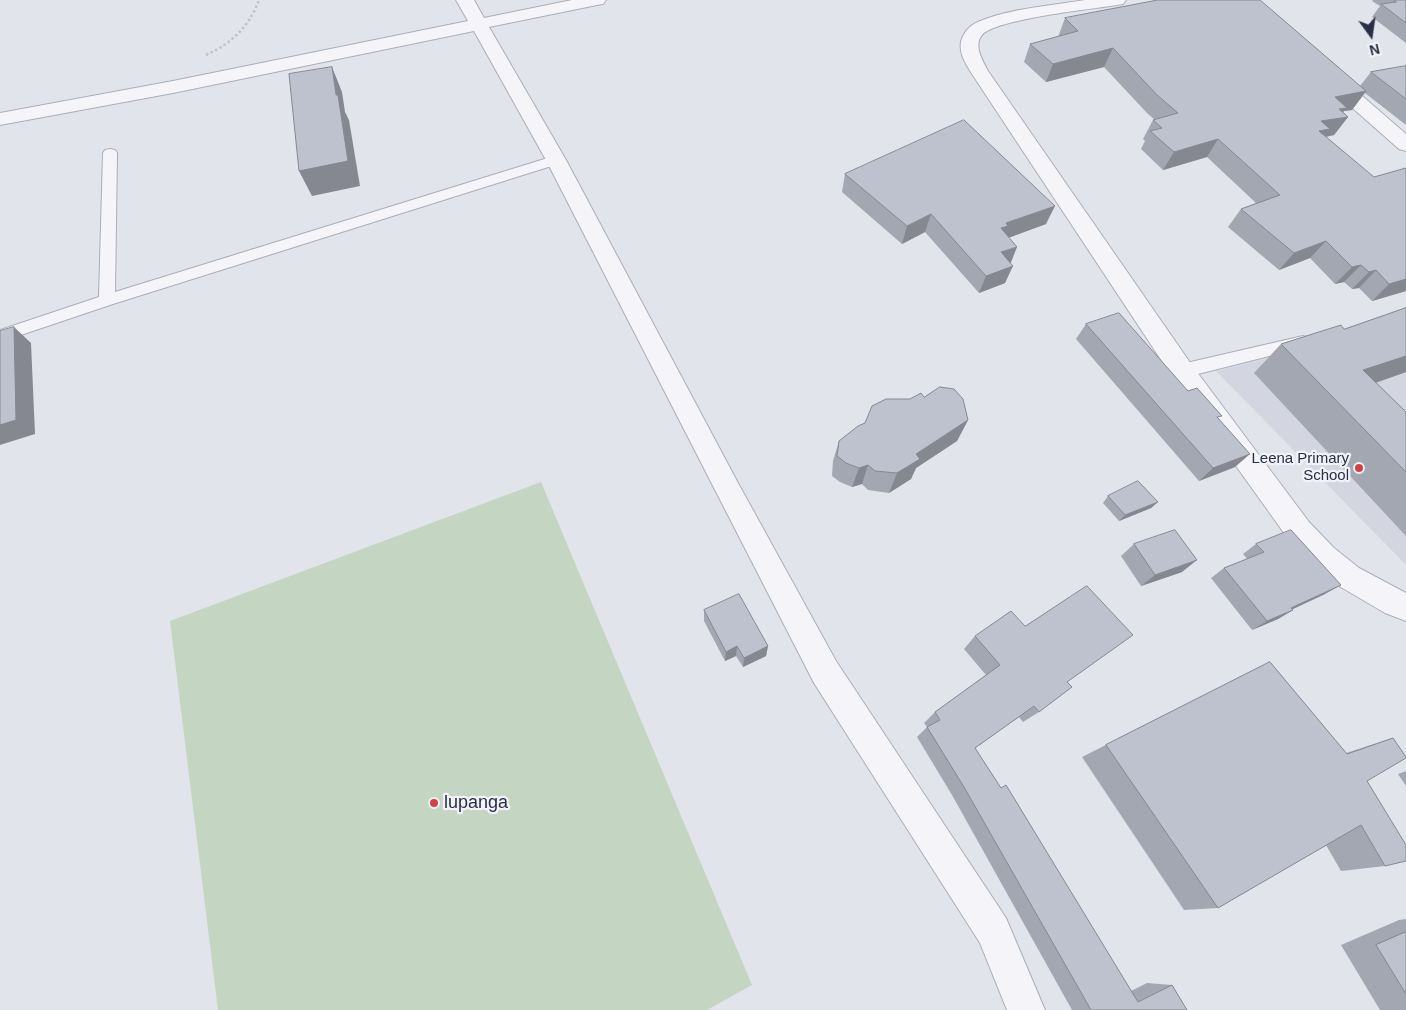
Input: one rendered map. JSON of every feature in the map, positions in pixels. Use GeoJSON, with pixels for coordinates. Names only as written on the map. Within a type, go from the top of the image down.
{"type":"FeatureCollection","features":[{"type":"Feature","properties":{"kind":"street"},"geometry":{"type":"LineString","coordinates":[[0,119],[173,87],[471,12],[597,0]]}},
{"type":"Feature","properties":{"kind":"street"},"geometry":{"type":"LineString","coordinates":[[1117,0],[1026,14],[983,26],[974,33],[970,52],[978,71],[1182,372],[1299,531],[1324,557],[1349,577],[1395,603],[1406,607]]}},
{"type":"Feature","properties":{"kind":"street"},"geometry":{"type":"LineString","coordinates":[[471,12],[556,160],[728,491],[826,672],[993,931],[1026,1010]]}},
{"type":"Feature","properties":{"kind":"street"},"geometry":{"type":"LineString","coordinates":[[1316,66],[1406,145]]}},
{"type":"Feature","properties":{"kind":"lane"},"geometry":{"type":"LineString","coordinates":[[107,300],[110,153]]}},
{"type":"Feature","properties":{"kind":"lane"},"geometry":{"type":"LineString","coordinates":[[0,336],[107,300],[556,160]]}},
{"type":"Feature","properties":{"kind":"lane"},"geometry":{"type":"LineString","coordinates":[[1182,372],[1322,337]]}},
{"type":"Feature","properties":{"kind":"shaded area","name":"Leena Primary School"},"geometry":{"type":"Polygon","coordinates":[[[1406,323],[1406,565],[1216,371],[1406,323]]]}},
{"type":"Feature","properties":{"kind":"green space","name":"lupanga"},"geometry":{"type":"Polygon","coordinates":[[[541,482],[752,985],[707,1010],[218,1010],[170,621],[541,482]]]}},
{"type":"Feature","properties":{"kind":"building"},"geometry":{"type":"Polygon","coordinates":[[[1158,0],[1260,0],[1366,91],[1335,97],[1347,108],[1339,109],[1348,117],[1321,121],[1330,129],[1319,131],[1374,177],[1406,168],[1406,279],[1389,284],[1376,270],[1369,272],[1361,265],[1352,267],[1326,241],[1294,253],[1241,209],[1280,195],[1218,139],[1174,152],[1150,131],[1162,128],[1153,120],[1178,113],[1157,95],[1113,48],[1053,64],[1030,44],[1078,31],[1065,18],[1158,0]]]}},
{"type":"Feature","properties":{"kind":"building"},"geometry":{"type":"Polygon","coordinates":[[[1394,0],[1406,0],[1406,23],[1381,4],[1396,2],[1394,0]]]}},
{"type":"Feature","properties":{"kind":"building"},"geometry":{"type":"Polygon","coordinates":[[[1406,66],[1406,99],[1371,72],[1406,66]]]}},
{"type":"Feature","properties":{"kind":"building"},"geometry":{"type":"Polygon","coordinates":[[[332,67],[348,161],[299,171],[289,74],[332,67]]]}},
{"type":"Feature","properties":{"kind":"building"},"geometry":{"type":"Polygon","coordinates":[[[964,120],[1055,206],[1006,223],[1008,226],[1001,228],[1017,247],[1001,252],[1013,266],[986,276],[931,214],[907,226],[845,174],[964,120]]]}},
{"type":"Feature","properties":{"kind":"building"},"geometry":{"type":"Polygon","coordinates":[[[1406,308],[1406,356],[1363,370],[1406,412],[1406,472],[1281,344],[1341,325],[1344,329],[1406,308]]]}},
{"type":"Feature","properties":{"kind":"building"},"geometry":{"type":"Polygon","coordinates":[[[1119,313],[1188,391],[1197,388],[1222,416],[1217,417],[1250,454],[1213,468],[1086,324],[1119,313]]]}},
{"type":"Feature","properties":{"kind":"building"},"geometry":{"type":"Polygon","coordinates":[[[14,327],[16,420],[0,425],[0,331],[14,327]]]}},
{"type":"Feature","properties":{"kind":"building"},"geometry":{"type":"Polygon","coordinates":[[[940,387],[954,389],[963,399],[968,420],[916,454],[920,459],[897,473],[875,471],[868,465],[859,468],[846,463],[837,456],[839,441],[858,426],[865,423],[872,406],[886,399],[910,399],[921,393],[924,397],[940,387]]]}},
{"type":"Feature","properties":{"kind":"building"},"geometry":{"type":"Polygon","coordinates":[[[1138,481],[1158,502],[1125,515],[1108,496],[1138,481]]]}},
{"type":"Feature","properties":{"kind":"building"},"geometry":{"type":"Polygon","coordinates":[[[1175,530],[1197,560],[1155,575],[1134,544],[1175,530]]]}},
{"type":"Feature","properties":{"kind":"building"},"geometry":{"type":"Polygon","coordinates":[[[1291,530],[1341,585],[1267,621],[1224,568],[1264,552],[1256,544],[1291,530]]]}},
{"type":"Feature","properties":{"kind":"building"},"geometry":{"type":"Polygon","coordinates":[[[1087,586],[1133,635],[1067,682],[1072,687],[1039,712],[1034,706],[975,748],[1001,788],[1006,785],[1138,1002],[1172,985],[1187,1010],[1091,1010],[964,787],[927,727],[940,720],[935,712],[1000,665],[975,636],[1011,611],[1025,626],[1087,586]]]}},
{"type":"Feature","properties":{"kind":"building"},"geometry":{"type":"Polygon","coordinates":[[[739,594],[768,646],[744,658],[737,646],[726,652],[704,610],[739,594]]]}},
{"type":"Feature","properties":{"kind":"building"},"geometry":{"type":"Polygon","coordinates":[[[1270,662],[1347,754],[1393,738],[1406,757],[1367,781],[1406,845],[1406,861],[1385,866],[1361,825],[1218,908],[1106,745],[1270,662]]]}},
{"type":"Feature","properties":{"kind":"building"},"geometry":{"type":"Polygon","coordinates":[[[1406,932],[1406,994],[1376,945],[1406,932]]]}},
{"type":"Feature","properties":{"kind":"place","name":"Leena Primary School"},"geometry":{"type":"Point","coordinates":[1359,468]}},
{"type":"Feature","properties":{"kind":"place","name":"lupanga"},"geometry":{"type":"Point","coordinates":[434,803]}}]}
